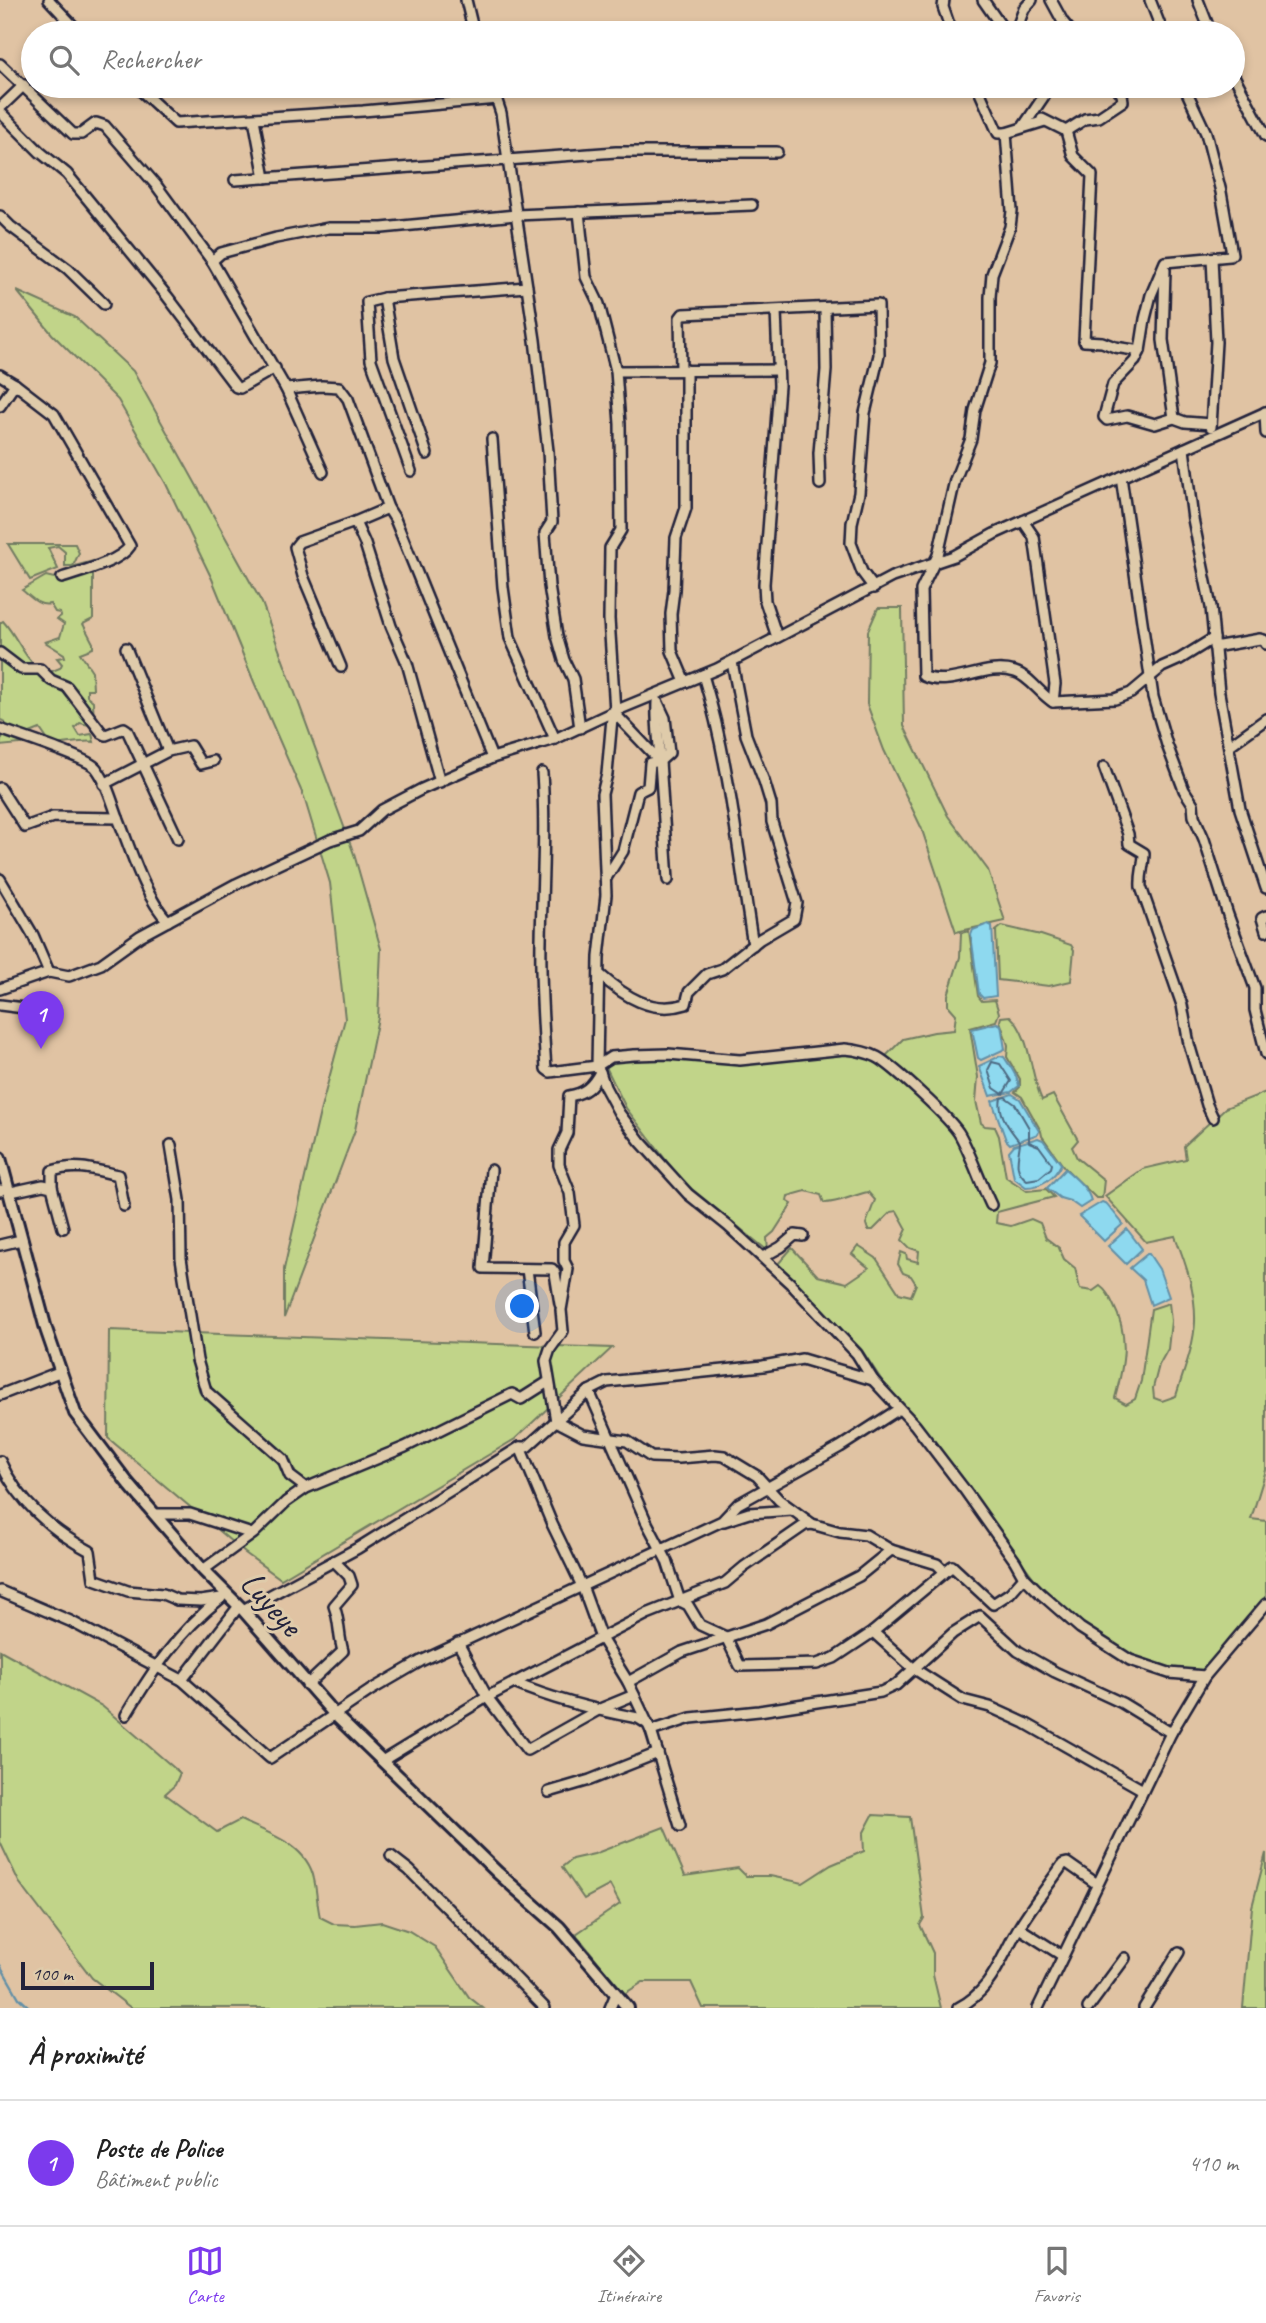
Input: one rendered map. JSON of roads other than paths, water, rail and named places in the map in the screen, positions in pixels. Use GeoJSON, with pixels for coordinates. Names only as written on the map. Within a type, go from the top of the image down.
{"type":"FeatureCollection","features":[{"type":"Feature","properties":{"kind":"street"},"geometry":{"type":"LineString","coordinates":[[48,0],[68,21]]}},
{"type":"Feature","properties":{"kind":"street"},"geometry":{"type":"LineString","coordinates":[[466,0],[471,21]]}},
{"type":"Feature","properties":{"kind":"street"},"geometry":{"type":"LineString","coordinates":[[944,0],[947,21]]}},
{"type":"Feature","properties":{"kind":"street"},"geometry":{"type":"LineString","coordinates":[[983,0],[998,21]]}},
{"type":"Feature","properties":{"kind":"street"},"geometry":{"type":"LineString","coordinates":[[1019,21],[1032,0]]}},
{"type":"Feature","properties":{"kind":"street"},"geometry":{"type":"LineString","coordinates":[[1051,0],[1062,21]]}},
{"type":"Feature","properties":{"kind":"street"},"geometry":{"type":"LineString","coordinates":[[1150,0],[1158,21]]}},
{"type":"Feature","properties":{"kind":"street"},"geometry":{"type":"LineString","coordinates":[[1198,0],[1206,21]]}},
{"type":"Feature","properties":{"kind":"street"},"geometry":{"type":"LineString","coordinates":[[0,64],[21,82]]}},
{"type":"Feature","properties":{"kind":"street"},"geometry":{"type":"LineString","coordinates":[[21,88],[0,110],[40,152],[67,174],[184,318],[236,387],[243,386],[275,368]]}},
{"type":"Feature","properties":{"kind":"street"},"geometry":{"type":"LineString","coordinates":[[1245,97],[1266,136]]}},
{"type":"Feature","properties":{"kind":"street"},"geometry":{"type":"LineString","coordinates":[[37,98],[73,134],[81,134],[96,123],[105,126],[156,185],[212,261],[275,368],[323,472]]}},
{"type":"Feature","properties":{"kind":"street"},"geometry":{"type":"LineString","coordinates":[[149,98],[176,123],[497,99],[527,286],[550,475],[552,522],[545,533],[549,586],[557,636],[573,679],[580,728]]}},
{"type":"Feature","properties":{"kind":"street"},"geometry":{"type":"LineString","coordinates":[[982,98],[998,133],[1045,121]]}},
{"type":"Feature","properties":{"kind":"street"},"geometry":{"type":"LineString","coordinates":[[1023,127],[1042,98]]}},
{"type":"Feature","properties":{"kind":"street"},"geometry":{"type":"LineString","coordinates":[[1066,131],[1085,119],[1099,117],[1123,101],[1123,98]]}},
{"type":"Feature","properties":{"kind":"street"},"geometry":{"type":"LineString","coordinates":[[1190,98],[1206,133],[1230,237],[1231,256],[1166,262],[1144,319],[1140,351],[1135,361],[1113,384],[1104,419],[1126,416],[1155,424],[1174,418],[1211,425]]}},
{"type":"Feature","properties":{"kind":"street"},"geometry":{"type":"LineString","coordinates":[[1032,111],[1066,131],[1073,156],[1092,175],[1084,341],[1102,342],[1140,351]]}},
{"type":"Feature","properties":{"kind":"street"},"geometry":{"type":"LineString","coordinates":[[254,118],[265,178]]}},
{"type":"Feature","properties":{"kind":"street"},"geometry":{"type":"LineString","coordinates":[[1006,133],[1012,211],[1010,227],[992,274],[990,363],[975,410],[971,439],[955,480],[935,561],[921,590],[923,676],[940,679],[1007,669],[1018,673],[1054,702],[1115,699],[1130,693],[1162,667],[1214,642],[1260,639],[1266,644]]}},
{"type":"Feature","properties":{"kind":"street"},"geometry":{"type":"LineString","coordinates":[[235,180],[616,152],[777,152]]}},
{"type":"Feature","properties":{"kind":"street"},"geometry":{"type":"LineString","coordinates":[[212,261],[221,253],[315,230],[382,228],[516,215],[752,205]]}},
{"type":"Feature","properties":{"kind":"street"},"geometry":{"type":"LineString","coordinates":[[579,212],[586,277],[599,304],[616,370],[620,424],[621,530],[610,548],[609,619],[613,715],[603,794],[606,895],[599,974],[598,1069],[605,1087],[619,1113],[640,1142],[695,1201],[763,1257],[857,1354],[873,1380],[915,1425],[964,1489],[1024,1577],[1080,1628],[1130,1660],[1169,1673],[1205,1675]]}},
{"type":"Feature","properties":{"kind":"street"},"geometry":{"type":"LineString","coordinates":[[0,216],[68,269],[104,304]]}},
{"type":"Feature","properties":{"kind":"street"},"geometry":{"type":"LineString","coordinates":[[1212,258],[1216,342],[1212,436]]}},
{"type":"Feature","properties":{"kind":"street"},"geometry":{"type":"LineString","coordinates":[[1165,266],[1163,340],[1174,418]]}},
{"type":"Feature","properties":{"kind":"street"},"geometry":{"type":"LineString","coordinates":[[411,471],[371,360],[367,302],[384,298],[527,286]]}},
{"type":"Feature","properties":{"kind":"street"},"geometry":{"type":"LineString","coordinates":[[384,298],[394,358],[426,454]]}},
{"type":"Feature","properties":{"kind":"street"},"geometry":{"type":"LineString","coordinates":[[685,682],[672,651],[671,614],[676,538],[686,508],[680,318],[683,314],[825,309],[874,304],[880,308],[878,355],[864,413],[859,492],[852,523],[851,543],[862,572],[874,588]]}},
{"type":"Feature","properties":{"kind":"street"},"geometry":{"type":"LineString","coordinates":[[820,484],[819,453],[826,370],[825,309]]}},
{"type":"Feature","properties":{"kind":"street"},"geometry":{"type":"LineString","coordinates":[[776,311],[778,370],[764,584],[765,601],[777,637]]}},
{"type":"Feature","properties":{"kind":"street"},"geometry":{"type":"LineString","coordinates":[[616,370],[778,370]]}},
{"type":"Feature","properties":{"kind":"street"},"geometry":{"type":"LineString","coordinates":[[0,375],[54,414],[130,546],[128,550],[102,564],[62,578]]}},
{"type":"Feature","properties":{"kind":"street"},"geometry":{"type":"LineString","coordinates":[[0,406],[15,384]]}},
{"type":"Feature","properties":{"kind":"street"},"geometry":{"type":"LineString","coordinates":[[286,389],[340,387],[348,399],[388,508],[396,519],[492,758]]}},
{"type":"Feature","properties":{"kind":"street"},"geometry":{"type":"LineString","coordinates":[[0,989],[49,972],[69,976],[101,964],[168,920],[269,868],[330,840],[359,831],[382,810],[440,782],[492,758],[555,739],[659,697],[685,682],[732,662],[892,577],[954,556],[1023,521],[1266,412],[1266,433]]}},
{"type":"Feature","properties":{"kind":"street"},"geometry":{"type":"LineString","coordinates":[[492,439],[503,587],[510,638],[555,739]]}},
{"type":"Feature","properties":{"kind":"street"},"geometry":{"type":"LineString","coordinates":[[1184,449],[1189,496],[1209,599],[1217,686],[1240,808],[1266,888]]}},
{"type":"Feature","properties":{"kind":"street"},"geometry":{"type":"LineString","coordinates":[[1121,477],[1149,677],[1167,745],[1184,790],[1193,804],[1194,816],[1255,988],[1255,1010],[1266,1054]]}},
{"type":"Feature","properties":{"kind":"street"},"geometry":{"type":"LineString","coordinates":[[341,667],[303,576],[295,547],[299,542],[388,508]]}},
{"type":"Feature","properties":{"kind":"street"},"geometry":{"type":"LineString","coordinates":[[1023,521],[1034,537],[1055,684],[1054,702]]}},
{"type":"Feature","properties":{"kind":"street"},"geometry":{"type":"LineString","coordinates":[[355,522],[365,544],[391,626],[407,663],[440,782]]}},
{"type":"Feature","properties":{"kind":"street"},"geometry":{"type":"LineString","coordinates":[[126,648],[168,751]]}},
{"type":"Feature","properties":{"kind":"street"},"geometry":{"type":"LineString","coordinates":[[0,653],[21,669],[40,669],[51,680],[67,687],[102,733],[106,735],[124,728],[127,730],[178,839]]}},
{"type":"Feature","properties":{"kind":"street"},"geometry":{"type":"LineString","coordinates":[[599,974],[623,995],[652,1006],[676,1007],[686,1003],[690,992],[707,974],[722,969],[752,945],[794,919],[797,903],[772,822],[771,804],[746,735],[732,662]]}},
{"type":"Feature","properties":{"kind":"street"},"geometry":{"type":"LineString","coordinates":[[703,675],[729,785],[752,945]]}},
{"type":"Feature","properties":{"kind":"street"},"geometry":{"type":"LineString","coordinates":[[659,697],[656,719],[668,880]]}},
{"type":"Feature","properties":{"kind":"street"},"geometry":{"type":"LineString","coordinates":[[613,715],[660,761]]}},
{"type":"Feature","properties":{"kind":"street"},"geometry":{"type":"LineString","coordinates":[[1230,745],[1266,719]]}},
{"type":"Feature","properties":{"kind":"street"},"geometry":{"type":"LineString","coordinates":[[0,729],[90,763],[97,770],[143,880],[161,914],[168,920]]}},
{"type":"Feature","properties":{"kind":"street"},"geometry":{"type":"LineString","coordinates":[[104,784],[168,751],[190,746],[201,764],[213,761]]}},
{"type":"Feature","properties":{"kind":"street"},"geometry":{"type":"LineString","coordinates":[[606,878],[623,851],[638,792],[648,787],[650,763],[660,761]]}},
{"type":"Feature","properties":{"kind":"street"},"geometry":{"type":"LineString","coordinates":[[1104,767],[1128,834],[1129,844],[1144,853],[1140,874],[1141,887],[1182,1005],[1189,1044],[1213,1118]]}},
{"type":"Feature","properties":{"kind":"street"},"geometry":{"type":"LineString","coordinates":[[542,773],[545,813],[541,958],[547,1069],[550,1072],[598,1069]]}},
{"type":"Feature","properties":{"kind":"street"},"geometry":{"type":"LineString","coordinates":[[0,788],[25,827],[53,817],[118,818]]}},
{"type":"Feature","properties":{"kind":"street"},"geometry":{"type":"LineString","coordinates":[[0,878],[33,935],[49,972]]}},
{"type":"Feature","properties":{"kind":"street"},"geometry":{"type":"LineString","coordinates":[[1266,916],[1262,918],[1266,931]]}},
{"type":"Feature","properties":{"kind":"street"},"geometry":{"type":"LineString","coordinates":[[0,1005],[24,1008]]}},
{"type":"Feature","properties":{"kind":"street"},"geometry":{"type":"LineString","coordinates":[[561,1310],[568,1269],[564,1261],[564,1242],[574,1221],[570,1193],[558,1165],[559,1150],[567,1133],[569,1096],[584,1093],[598,1069],[613,1057],[668,1054],[740,1060],[845,1049],[860,1050],[878,1058],[894,1070],[959,1132],[991,1205]]}},
{"type":"Feature","properties":{"kind":"street"},"geometry":{"type":"LineString","coordinates":[[171,1145],[180,1200],[181,1258],[197,1360],[206,1391],[283,1460],[290,1476],[306,1488]]}},
{"type":"Feature","properties":{"kind":"street","name":"Luyeye"},"geometry":{"type":"LineString","coordinates":[[0,1158],[4,1185],[59,1372],[75,1413],[154,1514],[224,1596],[241,1608],[335,1715],[498,1873],[559,1927],[628,2008]]}},
{"type":"Feature","properties":{"kind":"street"},"geometry":{"type":"LineString","coordinates":[[63,1228],[51,1187],[52,1171],[61,1168],[91,1168],[118,1175],[124,1206]]}},
{"type":"Feature","properties":{"kind":"street"},"geometry":{"type":"LineString","coordinates":[[491,1171],[483,1268],[554,1270],[563,1333],[547,1356],[548,1382],[556,1421],[578,1433],[633,1444],[651,1457],[720,1455],[757,1476],[792,1510],[813,1524],[840,1532],[866,1535],[891,1550],[937,1564],[945,1572]]}},
{"type":"Feature","properties":{"kind":"street"},"geometry":{"type":"LineString","coordinates":[[4,1185],[51,1187]]}},
{"type":"Feature","properties":{"kind":"street"},"geometry":{"type":"LineString","coordinates":[[763,1257],[795,1235],[803,1236]]}},
{"type":"Feature","properties":{"kind":"street"},"geometry":{"type":"LineString","coordinates":[[0,1245],[21,1240]]}},
{"type":"Feature","properties":{"kind":"street"},"geometry":{"type":"LineString","coordinates":[[527,1269],[535,1332]]}},
{"type":"Feature","properties":{"kind":"street"},"geometry":{"type":"LineString","coordinates":[[182,1680],[241,1608],[358,1548],[520,1447],[527,1447],[589,1391],[616,1380],[763,1366],[793,1359],[810,1360],[873,1380]]}},
{"type":"Feature","properties":{"kind":"street"},"geometry":{"type":"LineString","coordinates":[[0,1395],[59,1372]]}},
{"type":"Feature","properties":{"kind":"street"},"geometry":{"type":"LineString","coordinates":[[203,1570],[253,1534],[286,1502],[306,1488],[405,1447],[512,1394],[521,1399],[548,1382]]}},
{"type":"Feature","properties":{"kind":"street"},"geometry":{"type":"LineString","coordinates":[[589,1391],[667,1561],[680,1601],[688,1605],[700,1625],[726,1637],[740,1666],[817,1664],[834,1658],[873,1632],[952,1566],[993,1604]]}},
{"type":"Feature","properties":{"kind":"street"},"geometry":{"type":"LineString","coordinates":[[722,1521],[738,1504],[840,1447],[899,1409]]}},
{"type":"Feature","properties":{"kind":"street"},"geometry":{"type":"LineString","coordinates":[[520,1447],[552,1524],[582,1586],[601,1638],[628,1682],[649,1728],[680,1826]]}},
{"type":"Feature","properties":{"kind":"street"},"geometry":{"type":"LineString","coordinates":[[0,1461],[8,1479],[46,1522],[71,1541],[90,1551],[94,1579],[128,1591],[163,1594],[177,1600],[201,1601],[224,1596]]}},
{"type":"Feature","properties":{"kind":"street"},"geometry":{"type":"LineString","coordinates":[[0,1591],[70,1621],[182,1680],[270,1758],[371,1690],[458,1643],[722,1521],[749,1513],[792,1510]]}},
{"type":"Feature","properties":{"kind":"street"},"geometry":{"type":"LineString","coordinates":[[154,1514],[190,1514],[253,1534]]}},
{"type":"Feature","properties":{"kind":"street"},"geometry":{"type":"LineString","coordinates":[[382,1761],[487,1697],[647,1614],[725,1583],[805,1525],[813,1524]]}},
{"type":"Feature","properties":{"kind":"street"},"geometry":{"type":"LineString","coordinates":[[628,1682],[682,1652],[766,1625],[859,1576],[891,1550]]}},
{"type":"Feature","properties":{"kind":"street"},"geometry":{"type":"LineString","coordinates":[[307,1685],[343,1651],[338,1632],[340,1620],[334,1606],[352,1585],[349,1576],[334,1561]]}},
{"type":"Feature","properties":{"kind":"street"},"geometry":{"type":"LineString","coordinates":[[649,1728],[691,1718],[759,1711],[881,1692],[897,1685],[953,1633],[980,1616],[1024,1577]]}},
{"type":"Feature","properties":{"kind":"street"},"geometry":{"type":"LineString","coordinates":[[126,1715],[156,1665],[196,1617],[224,1596]]}},
{"type":"Feature","properties":{"kind":"street"},"geometry":{"type":"LineString","coordinates":[[1038,2008],[1171,1733],[1205,1675],[1266,1604]]}},
{"type":"Feature","properties":{"kind":"street"},"geometry":{"type":"LineString","coordinates":[[980,1616],[1018,1651],[1055,1672],[1122,1703],[1171,1733]]}},
{"type":"Feature","properties":{"kind":"street"},"geometry":{"type":"LineString","coordinates":[[873,1632],[913,1668],[962,1700],[990,1707],[1025,1723],[1143,1790]]}},
{"type":"Feature","properties":{"kind":"street"},"geometry":{"type":"LineString","coordinates":[[458,1643],[487,1697],[527,1750],[600,1709],[634,1695]]}},
{"type":"Feature","properties":{"kind":"street"},"geometry":{"type":"LineString","coordinates":[[514,1683],[544,1696],[638,1718],[649,1728]]}},
{"type":"Feature","properties":{"kind":"street"},"geometry":{"type":"LineString","coordinates":[[549,1792],[590,1780],[658,1753]]}},
{"type":"Feature","properties":{"kind":"street"},"geometry":{"type":"LineString","coordinates":[[391,1856],[409,1870],[545,2008]]}},
{"type":"Feature","properties":{"kind":"street"},"geometry":{"type":"LineString","coordinates":[[958,2008],[982,1989],[994,1975],[1019,1928],[1063,1864],[1067,1863],[1097,1884]]}},
{"type":"Feature","properties":{"kind":"street"},"geometry":{"type":"LineString","coordinates":[[1019,1928],[1063,1956]]}},
{"type":"Feature","properties":{"kind":"street"},"geometry":{"type":"LineString","coordinates":[[1144,2008],[1179,1952]]}},
{"type":"Feature","properties":{"kind":"street"},"geometry":{"type":"LineString","coordinates":[[1088,2008],[1125,1958]]}},
{"type":"Feature","properties":{"kind":"street"},"geometry":{"type":"LineString","coordinates":[[610,2008],[617,1994]]}},
{"type":"Feature","properties":{"kind":"water"},"geometry":{"type":"Polygon","coordinates":[[[988,924],[992,926],[996,996],[983,998],[979,994],[971,935],[973,930],[988,924]]]}},
{"type":"Feature","properties":{"kind":"water"},"geometry":{"type":"Polygon","coordinates":[[[997,1023],[1001,1025],[1005,1049],[981,1060],[978,1058],[972,1029],[997,1023]]]}},
{"type":"Feature","properties":{"kind":"water"},"geometry":{"type":"Polygon","coordinates":[[[1000,1056],[1004,1057],[1011,1067],[1019,1086],[1011,1092],[990,1096],[979,1066],[1000,1056]]]}},
{"type":"Feature","properties":{"kind":"water"},"geometry":{"type":"Polygon","coordinates":[[[1012,1094],[1020,1099],[1039,1131],[1038,1134],[1010,1144],[1006,1140],[992,1101],[1012,1094]]]}},
{"type":"Feature","properties":{"kind":"water"},"geometry":{"type":"Polygon","coordinates":[[[1038,1138],[1043,1140],[1061,1164],[1047,1181],[1026,1187],[1014,1178],[1009,1151],[1014,1145],[1038,1138]]]}},
{"type":"Feature","properties":{"kind":"water"},"geometry":{"type":"Polygon","coordinates":[[[1065,1169],[1081,1184],[1091,1201],[1080,1208],[1047,1188],[1065,1169]]]}},
{"type":"Feature","properties":{"kind":"water"},"geometry":{"type":"Polygon","coordinates":[[[1102,1202],[1107,1204],[1123,1224],[1104,1241],[1079,1216],[1102,1202]]]}},
{"type":"Feature","properties":{"kind":"water"},"geometry":{"type":"Polygon","coordinates":[[[1127,1229],[1142,1249],[1126,1264],[1108,1246],[1127,1229]]]}},
{"type":"Feature","properties":{"kind":"water"},"geometry":{"type":"Polygon","coordinates":[[[1147,1254],[1159,1269],[1169,1297],[1151,1305],[1143,1280],[1130,1268],[1147,1254]]]}},
{"type":"Feature","properties":{"kind":"waterway"},"geometry":{"type":"LineString","coordinates":[[0,1965],[19,1998],[30,2008]]}},
{"type":"Feature","properties":{"kind":"place","name":"Poste de Police"},"geometry":{"type":"Point","coordinates":[41,1049]}}]}
